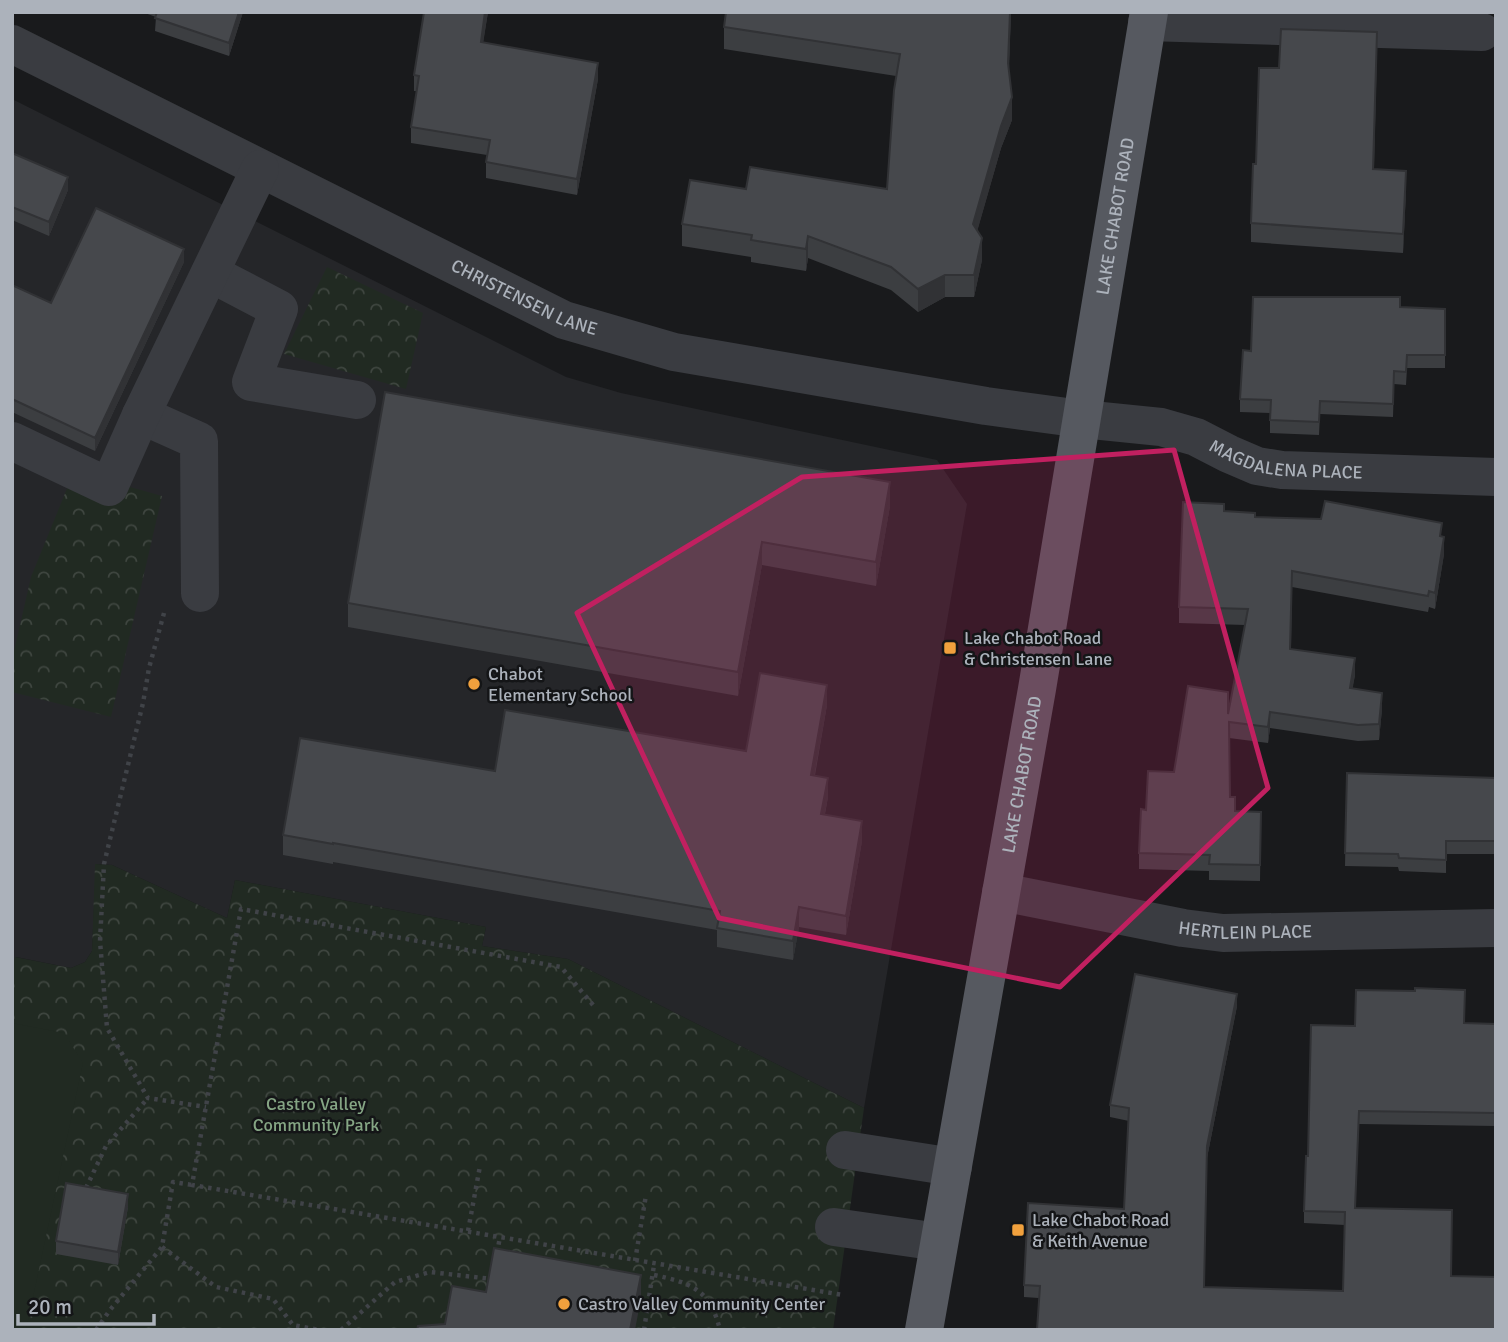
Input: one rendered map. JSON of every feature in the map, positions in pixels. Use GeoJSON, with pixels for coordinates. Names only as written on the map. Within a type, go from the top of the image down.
{"type":"FeatureCollection","features":[{"type":"Feature","properties":{"kind":"main road","name":"LAKE CHABOT ROAD"},"geometry":{"type":"LineString","coordinates":[[924,1330],[1082,419],[1148,17]]}},
{"type":"Feature","properties":{"kind":"street"},"geometry":{"type":"LineString","coordinates":[[1148,17],[1482,32]]}},
{"type":"Feature","properties":{"kind":"street","name":"CHRISTENSEN LANE"},"geometry":{"type":"LineString","coordinates":[[12,44],[564,320],[674,352],[986,406],[1082,419]]}},
{"type":"Feature","properties":{"kind":"street"},"geometry":{"type":"LineString","coordinates":[[12,441],[109,487],[260,169]]}},
{"type":"Feature","properties":{"kind":"street"},"geometry":{"type":"LineString","coordinates":[[210,272],[279,309],[251,382],[357,400]]}},
{"type":"Feature","properties":{"kind":"street"},"geometry":{"type":"LineString","coordinates":[[141,415],[199,441],[183,600]]}},
{"type":"Feature","properties":{"kind":"street","name":"MAGDALENA PLACE"},"geometry":{"type":"LineString","coordinates":[[1082,419],[1161,427],[1196,437],[1257,466],[1282,470],[1496,477]]}},
{"type":"Feature","properties":{"kind":"street","name":"HERTLEIN PLACE"},"geometry":{"type":"LineString","coordinates":[[1000,892],[1184,928],[1223,933],[1496,928]]}},
{"type":"Feature","properties":{"kind":"street"},"geometry":{"type":"LineString","coordinates":[[845,1150],[953,1167]]}},
{"type":"Feature","properties":{"kind":"street"},"geometry":{"type":"LineString","coordinates":[[834,1227],[939,1242]]}},
{"type":"Feature","properties":{"kind":"path"},"geometry":{"type":"LineString","coordinates":[[148,1098],[107,1028],[100,941],[104,864],[149,668],[183,600]]}},
{"type":"Feature","properties":{"kind":"path"},"geometry":{"type":"LineString","coordinates":[[192,1185],[241,909],[561,967],[593,1005]]}},
{"type":"Feature","properties":{"kind":"path"},"geometry":{"type":"LineString","coordinates":[[148,1098],[206,1107]]}},
{"type":"Feature","properties":{"kind":"path"},"geometry":{"type":"LineString","coordinates":[[86,1188],[106,1146],[148,1098]]}},
{"type":"Feature","properties":{"kind":"path"},"geometry":{"type":"LineString","coordinates":[[468,1231],[480,1166]]}},
{"type":"Feature","properties":{"kind":"path"},"geometry":{"type":"LineString","coordinates":[[96,1330],[162,1247],[173,1182],[843,1296]]}},
{"type":"Feature","properties":{"kind":"path"},"geometry":{"type":"LineString","coordinates":[[635,1261],[646,1195]]}},
{"type":"Feature","properties":{"kind":"path"},"geometry":{"type":"LineString","coordinates":[[496,1258],[500,1237]]}},
{"type":"Feature","properties":{"kind":"path"},"geometry":{"type":"LineString","coordinates":[[162,1247],[216,1287],[272,1299],[293,1325],[319,1330]]}},
{"type":"Feature","properties":{"kind":"path"},"geometry":{"type":"LineString","coordinates":[[644,1330],[654,1265]]}},
{"type":"Feature","properties":{"kind":"path"},"geometry":{"type":"LineString","coordinates":[[341,1330],[395,1282],[430,1272],[492,1279],[494,1268]]}},
{"type":"Feature","properties":{"kind":"path"},"geometry":{"type":"LineString","coordinates":[[654,1275],[691,1285],[710,1304],[720,1330]]}},
{"type":"Feature","properties":{"kind":"highlighted area"},"geometry":{"type":"Polygon","coordinates":[[[1174,450],[1268,788],[1060,987],[719,918],[577,613],[802,477],[1174,450]]]}},
{"type":"Feature","properties":{"kind":"shaded area","name":"Chabot Elementary School"},"geometry":{"type":"Polygon","coordinates":[[[12,99],[566,377],[621,393],[937,460],[967,504],[864,1108],[568,959],[482,946],[486,927],[235,880],[227,918],[112,865],[96,864],[92,951],[85,962],[71,968],[16,957],[12,970],[12,99]]]}},
{"type":"Feature","properties":{"kind":"green space"},"geometry":{"type":"Polygon","coordinates":[[[327,267],[423,313],[406,389],[284,354],[327,267]]]}},
{"type":"Feature","properties":{"kind":"green space"},"geometry":{"type":"Polygon","coordinates":[[[116,483],[162,496],[111,717],[12,692],[12,660],[31,577],[68,486],[116,483]]]}},
{"type":"Feature","properties":{"kind":"green space","name":"Castro Valley Community Park"},"geometry":{"type":"Polygon","coordinates":[[[95,864],[112,865],[227,918],[235,880],[486,927],[482,946],[568,959],[864,1108],[833,1330],[12,1330],[12,970],[15,957],[71,968],[85,962],[92,951],[95,864]]]}},
{"type":"Feature","properties":{"kind":"green space"},"geometry":{"type":"Polygon","coordinates":[[[12,1023],[64,1033],[83,1063],[26,1330],[12,1330],[12,1023]]]}},
{"type":"Feature","properties":{"kind":"building"},"geometry":{"type":"Polygon","coordinates":[[[157,12],[239,12],[229,43],[155,18],[157,12]]]}},
{"type":"Feature","properties":{"kind":"building"},"geometry":{"type":"Polygon","coordinates":[[[424,12],[485,12],[481,42],[598,63],[577,179],[486,162],[490,140],[411,127],[419,76],[414,75],[424,12]]]}},
{"type":"Feature","properties":{"kind":"building"},"geometry":{"type":"Polygon","coordinates":[[[726,12],[1010,12],[1008,63],[1012,97],[973,224],[982,238],[974,275],[945,275],[918,289],[891,267],[808,236],[806,249],[751,240],[752,235],[682,224],[690,180],[746,189],[750,167],[887,189],[894,90],[900,54],[724,27],[726,12]]]}},
{"type":"Feature","properties":{"kind":"building"},"geometry":{"type":"Polygon","coordinates":[[[1281,29],[1377,32],[1373,169],[1406,171],[1403,234],[1251,223],[1259,68],[1279,68],[1281,29]]]}},
{"type":"Feature","properties":{"kind":"building"},"geometry":{"type":"Polygon","coordinates":[[[12,153],[68,177],[49,222],[12,207],[12,153]]]}},
{"type":"Feature","properties":{"kind":"building"},"geometry":{"type":"Polygon","coordinates":[[[96,208],[184,249],[95,438],[12,399],[12,285],[51,303],[96,208]]]}},
{"type":"Feature","properties":{"kind":"building"},"geometry":{"type":"Polygon","coordinates":[[[1253,297],[1400,297],[1400,307],[1445,309],[1445,355],[1407,355],[1406,372],[1394,371],[1393,404],[1320,401],[1319,422],[1270,420],[1271,400],[1240,399],[1243,350],[1251,351],[1253,297]]]}},
{"type":"Feature","properties":{"kind":"building"},"geometry":{"type":"Polygon","coordinates":[[[385,392],[890,482],[876,562],[762,542],[738,672],[348,603],[385,392]]]}},
{"type":"Feature","properties":{"kind":"building"},"geometry":{"type":"Polygon","coordinates":[[[1325,501],[1442,523],[1440,536],[1444,537],[1435,593],[1429,591],[1428,596],[1292,571],[1290,649],[1355,658],[1350,688],[1382,693],[1379,724],[1358,725],[1270,712],[1268,727],[1229,722],[1230,797],[1235,797],[1235,811],[1261,812],[1260,865],[1209,864],[1210,855],[1139,853],[1141,809],[1146,810],[1148,771],[1174,772],[1188,686],[1228,692],[1228,714],[1248,609],[1179,607],[1183,502],[1224,504],[1224,511],[1255,513],[1255,517],[1321,519],[1325,501]]]}},
{"type":"Feature","properties":{"kind":"building"},"geometry":{"type":"Polygon","coordinates":[[[760,673],[827,685],[811,775],[828,778],[821,814],[862,821],[846,916],[799,907],[793,941],[717,928],[720,911],[283,835],[300,738],[495,771],[505,710],[746,751],[760,673]]]}},
{"type":"Feature","properties":{"kind":"building"},"geometry":{"type":"Polygon","coordinates":[[[1347,773],[1496,778],[1496,841],[1446,841],[1446,860],[1399,858],[1398,854],[1345,853],[1347,773]]]}},
{"type":"Feature","properties":{"kind":"building"},"geometry":{"type":"Polygon","coordinates":[[[1135,974],[1237,994],[1207,1146],[1204,1287],[1343,1291],[1345,1212],[1304,1211],[1311,1025],[1355,1026],[1356,990],[1465,990],[1464,1023],[1496,1024],[1496,1113],[1359,1111],[1355,1208],[1452,1210],[1451,1276],[1496,1277],[1496,1330],[1037,1330],[1040,1286],[1024,1285],[1028,1203],[1124,1209],[1129,1108],[1110,1105],[1135,974]]]}},
{"type":"Feature","properties":{"kind":"building"},"geometry":{"type":"Polygon","coordinates":[[[66,1183],[128,1194],[118,1252],[56,1241],[66,1183]]]}},
{"type":"Feature","properties":{"kind":"building","name":"Castro Valley Community Center"},"geometry":{"type":"Polygon","coordinates":[[[494,1248],[641,1275],[630,1330],[417,1330],[418,1326],[445,1324],[452,1286],[486,1292],[494,1248]]]}},
{"type":"Feature","properties":{"kind":"place","name":"Lake Chabot Road & Christensen Lane"},"geometry":{"type":"Point","coordinates":[950,648]}},
{"type":"Feature","properties":{"kind":"place","name":"Chabot Elementary School"},"geometry":{"type":"Point","coordinates":[474,684]}},
{"type":"Feature","properties":{"kind":"place","name":"Lake Chabot Road & Keith Avenue"},"geometry":{"type":"Point","coordinates":[1018,1230]}},
{"type":"Feature","properties":{"kind":"place","name":"Castro Valley Community Center"},"geometry":{"type":"Point","coordinates":[564,1304]}}]}
